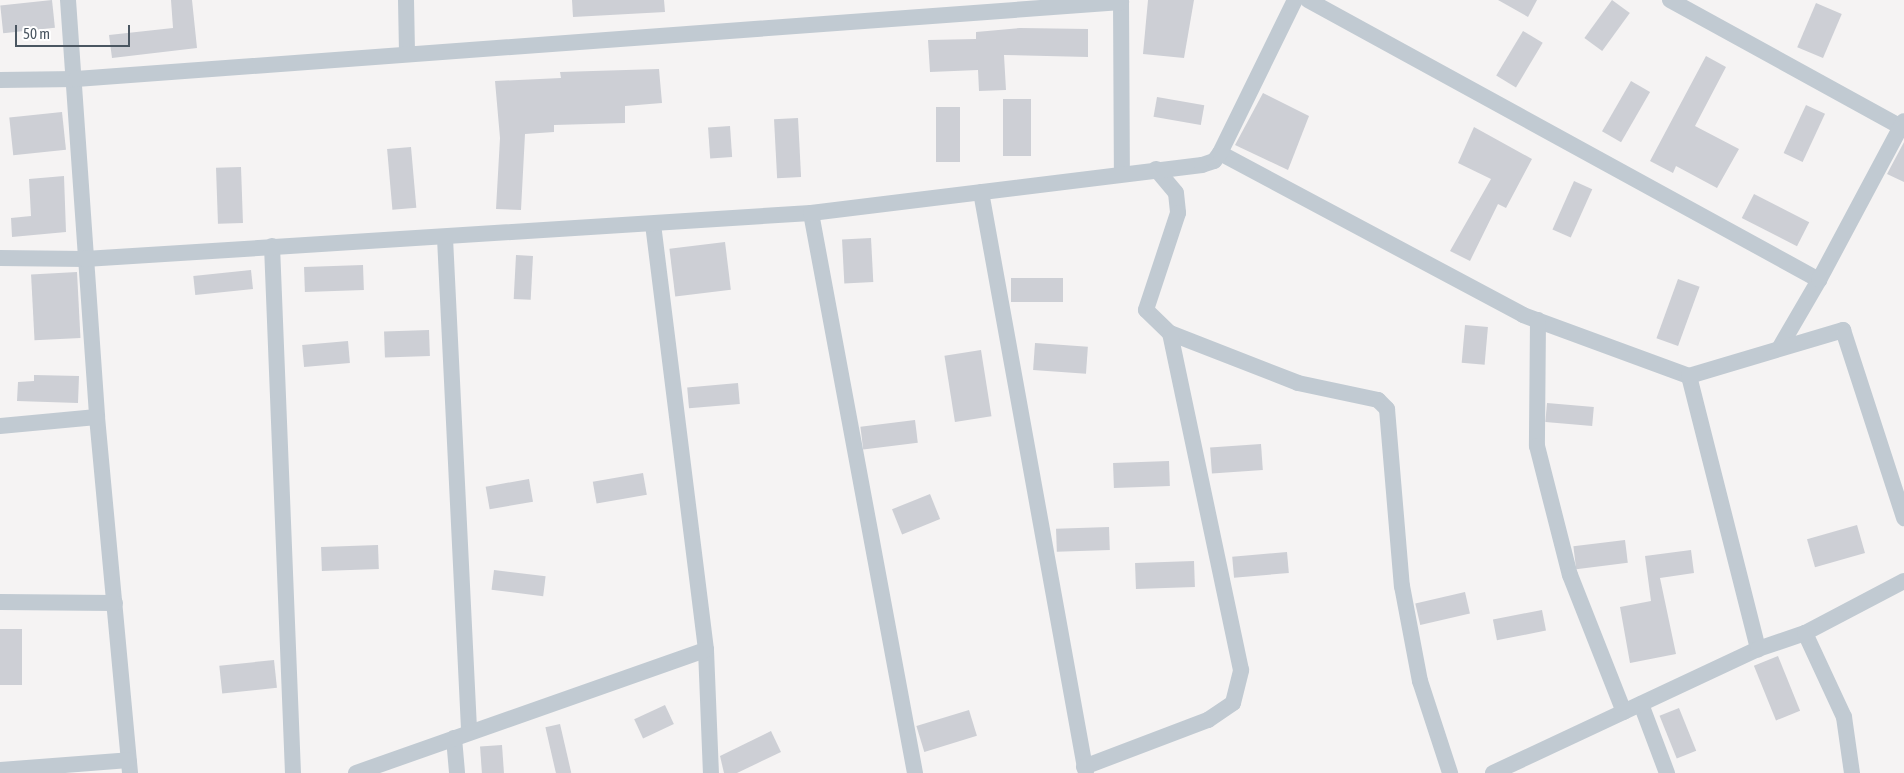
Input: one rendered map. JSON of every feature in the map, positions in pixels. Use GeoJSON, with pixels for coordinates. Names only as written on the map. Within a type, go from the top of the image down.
{"type":"FeatureCollection","features":[{"type":"Feature","properties":{"kind":"street"},"geometry":{"type":"LineString","coordinates":[[0,770],[130,766],[96,417],[85,259],[76,79],[68,0]]}},
{"type":"Feature","properties":{"kind":"street"},"geometry":{"type":"LineString","coordinates":[[406,0],[407,54]]}},
{"type":"Feature","properties":{"kind":"street"},"geometry":{"type":"LineString","coordinates":[[0,258],[85,259],[812,214],[1122,173],[1202,165],[1214,161],[1220,153],[1295,0]]}},
{"type":"Feature","properties":{"kind":"street"},"geometry":{"type":"LineString","coordinates":[[1308,0],[1819,280]]}},
{"type":"Feature","properties":{"kind":"street"},"geometry":{"type":"LineString","coordinates":[[1670,0],[1903,124],[1819,280],[1780,347]]}},
{"type":"Feature","properties":{"kind":"street"},"geometry":{"type":"LineString","coordinates":[[0,80],[76,79],[1121,1],[1122,173]]}},
{"type":"Feature","properties":{"kind":"street"},"geometry":{"type":"LineString","coordinates":[[1220,153],[1538,320],[1689,376],[1834,329],[1848,335],[1868,417],[1894,481],[1904,518]]}},
{"type":"Feature","properties":{"kind":"street"},"geometry":{"type":"LineString","coordinates":[[1156,169],[1176,193],[1178,213],[1174,236],[1146,307],[1170,333],[1298,383],[1378,400],[1388,409],[1402,586],[1420,681],[1450,773]]}},
{"type":"Feature","properties":{"kind":"street"},"geometry":{"type":"LineString","coordinates":[[981,192],[1085,770],[1208,720],[1233,702],[1241,670],[1170,333]]}},
{"type":"Feature","properties":{"kind":"street"},"geometry":{"type":"LineString","coordinates":[[812,214],[915,773]]}},
{"type":"Feature","properties":{"kind":"street"},"geometry":{"type":"LineString","coordinates":[[652,224],[706,650],[711,773]]}},
{"type":"Feature","properties":{"kind":"street"},"geometry":{"type":"LineString","coordinates":[[444,238],[462,735],[457,773]]}},
{"type":"Feature","properties":{"kind":"street"},"geometry":{"type":"LineString","coordinates":[[272,246],[293,773]]}},
{"type":"Feature","properties":{"kind":"street"},"geometry":{"type":"LineString","coordinates":[[1538,320],[1537,446],[1570,575],[1624,712]]}},
{"type":"Feature","properties":{"kind":"street"},"geometry":{"type":"LineString","coordinates":[[1689,376],[1758,648]]}},
{"type":"Feature","properties":{"kind":"street"},"geometry":{"type":"LineString","coordinates":[[0,426],[96,417]]}},
{"type":"Feature","properties":{"kind":"street"},"geometry":{"type":"LineString","coordinates":[[1894,481],[1904,466]]}},
{"type":"Feature","properties":{"kind":"street"},"geometry":{"type":"LineString","coordinates":[[1493,773],[1758,648],[1805,633],[1904,581]]}},
{"type":"Feature","properties":{"kind":"street"},"geometry":{"type":"LineString","coordinates":[[0,602],[115,603]]}},
{"type":"Feature","properties":{"kind":"street"},"geometry":{"type":"LineString","coordinates":[[1805,633],[1844,717],[1852,773]]}},
{"type":"Feature","properties":{"kind":"street"},"geometry":{"type":"LineString","coordinates":[[356,773],[706,650]]}},
{"type":"Feature","properties":{"kind":"street"},"geometry":{"type":"LineString","coordinates":[[1641,704],[1667,773]]}},
{"type":"Feature","properties":{"kind":"building"},"geometry":{"type":"Polygon","coordinates":[[[52,0],[55,28],[3,33],[0,5],[52,0]]]}},
{"type":"Feature","properties":{"kind":"building"},"geometry":{"type":"Polygon","coordinates":[[[171,0],[192,0],[197,48],[112,58],[109,35],[173,28],[171,0]]]}},
{"type":"Feature","properties":{"kind":"building"},"geometry":{"type":"Polygon","coordinates":[[[572,0],[664,0],[665,12],[573,17],[572,0]]]}},
{"type":"Feature","properties":{"kind":"building"},"geometry":{"type":"Polygon","coordinates":[[[1148,0],[1194,0],[1184,58],[1143,54],[1148,0]]]}},
{"type":"Feature","properties":{"kind":"building"},"geometry":{"type":"Polygon","coordinates":[[[1498,0],[1537,0],[1528,17],[1498,0]]]}},
{"type":"Feature","properties":{"kind":"building"},"geometry":{"type":"Polygon","coordinates":[[[1612,0],[1630,13],[1602,51],[1584,38],[1612,0]]]}},
{"type":"Feature","properties":{"kind":"building"},"geometry":{"type":"Polygon","coordinates":[[[1816,3],[1842,14],[1823,58],[1797,47],[1816,3]]]}},
{"type":"Feature","properties":{"kind":"building"},"geometry":{"type":"Polygon","coordinates":[[[1020,28],[1088,29],[1088,57],[1004,55],[1006,90],[979,91],[978,70],[930,72],[928,40],[976,39],[976,32],[1020,28]]]}},
{"type":"Feature","properties":{"kind":"building"},"geometry":{"type":"Polygon","coordinates":[[[1523,31],[1543,43],[1516,87],[1496,76],[1523,31]]]}},
{"type":"Feature","properties":{"kind":"building"},"geometry":{"type":"Polygon","coordinates":[[[1706,56],[1726,67],[1695,126],[1739,149],[1717,188],[1676,166],[1673,173],[1650,161],[1706,56]]]}},
{"type":"Feature","properties":{"kind":"building"},"geometry":{"type":"Polygon","coordinates":[[[659,69],[662,103],[625,106],[625,123],[554,125],[554,132],[525,134],[521,210],[496,209],[500,138],[495,81],[561,78],[560,72],[659,69]]]}},
{"type":"Feature","properties":{"kind":"building"},"geometry":{"type":"Polygon","coordinates":[[[1631,81],[1650,92],[1621,142],[1602,131],[1631,81]]]}},
{"type":"Feature","properties":{"kind":"building"},"geometry":{"type":"Polygon","coordinates":[[[1263,93],[1309,116],[1288,170],[1235,145],[1263,93]]]}},
{"type":"Feature","properties":{"kind":"building"},"geometry":{"type":"Polygon","coordinates":[[[1157,97],[1204,105],[1201,125],[1154,117],[1157,97]]]}},
{"type":"Feature","properties":{"kind":"building"},"geometry":{"type":"Polygon","coordinates":[[[1003,99],[1031,99],[1031,156],[1003,156],[1003,99]]]}},
{"type":"Feature","properties":{"kind":"building"},"geometry":{"type":"Polygon","coordinates":[[[1806,105],[1825,114],[1803,162],[1784,153],[1806,105]]]}},
{"type":"Feature","properties":{"kind":"building"},"geometry":{"type":"Polygon","coordinates":[[[936,107],[960,107],[960,162],[936,162],[936,107]]]}},
{"type":"Feature","properties":{"kind":"building"},"geometry":{"type":"Polygon","coordinates":[[[62,112],[66,150],[13,155],[9,118],[62,112]]]}},
{"type":"Feature","properties":{"kind":"building"},"geometry":{"type":"Polygon","coordinates":[[[798,118],[801,177],[777,178],[774,119],[798,118]]]}},
{"type":"Feature","properties":{"kind":"building"},"geometry":{"type":"Polygon","coordinates":[[[730,126],[732,157],[710,158],[708,128],[730,126]]]}},
{"type":"Feature","properties":{"kind":"building"},"geometry":{"type":"Polygon","coordinates":[[[1474,127],[1532,159],[1506,208],[1498,204],[1470,261],[1450,251],[1491,179],[1458,163],[1474,127]]]}},
{"type":"Feature","properties":{"kind":"building"},"geometry":{"type":"Polygon","coordinates":[[[1904,142],[1904,182],[1887,174],[1904,142]]]}},
{"type":"Feature","properties":{"kind":"building"},"geometry":{"type":"Polygon","coordinates":[[[411,147],[416,208],[392,210],[387,149],[411,147]]]}},
{"type":"Feature","properties":{"kind":"building"},"geometry":{"type":"Polygon","coordinates":[[[241,167],[243,223],[218,224],[216,168],[241,167]]]}},
{"type":"Feature","properties":{"kind":"building"},"geometry":{"type":"Polygon","coordinates":[[[64,176],[66,232],[12,237],[11,218],[31,216],[29,179],[64,176]]]}},
{"type":"Feature","properties":{"kind":"building"},"geometry":{"type":"Polygon","coordinates":[[[1574,181],[1592,189],[1571,238],[1552,229],[1574,181]]]}},
{"type":"Feature","properties":{"kind":"building"},"geometry":{"type":"Polygon","coordinates":[[[1754,194],[1809,222],[1797,246],[1742,218],[1754,194]]]}},
{"type":"Feature","properties":{"kind":"building"},"geometry":{"type":"Polygon","coordinates":[[[871,238],[873,282],[844,283],[842,240],[871,238]]]}},
{"type":"Feature","properties":{"kind":"building"},"geometry":{"type":"Polygon","coordinates":[[[725,242],[731,290],[675,296],[669,249],[725,242]]]}},
{"type":"Feature","properties":{"kind":"building"},"geometry":{"type":"Polygon","coordinates":[[[516,255],[533,256],[531,300],[514,299],[516,255]]]}},
{"type":"Feature","properties":{"kind":"building"},"geometry":{"type":"Polygon","coordinates":[[[363,265],[364,290],[305,292],[304,267],[363,265]]]}},
{"type":"Feature","properties":{"kind":"building"},"geometry":{"type":"Polygon","coordinates":[[[251,270],[253,289],[195,295],[193,276],[251,270]]]}},
{"type":"Feature","properties":{"kind":"building"},"geometry":{"type":"Polygon","coordinates":[[[77,272],[80,338],[35,340],[31,274],[77,272]]]}},
{"type":"Feature","properties":{"kind":"building"},"geometry":{"type":"Polygon","coordinates":[[[1011,278],[1063,278],[1063,302],[1011,302],[1011,278]]]}},
{"type":"Feature","properties":{"kind":"building"},"geometry":{"type":"Polygon","coordinates":[[[1678,279],[1700,287],[1678,346],[1656,338],[1678,279]]]}},
{"type":"Feature","properties":{"kind":"building"},"geometry":{"type":"Polygon","coordinates":[[[1465,325],[1488,327],[1485,365],[1462,363],[1465,325]]]}},
{"type":"Feature","properties":{"kind":"building"},"geometry":{"type":"Polygon","coordinates":[[[429,330],[430,356],[385,358],[384,332],[429,330]]]}},
{"type":"Feature","properties":{"kind":"building"},"geometry":{"type":"Polygon","coordinates":[[[348,341],[350,363],[304,367],[302,345],[348,341]]]}},
{"type":"Feature","properties":{"kind":"building"},"geometry":{"type":"Polygon","coordinates":[[[1035,343],[1088,347],[1086,374],[1033,370],[1035,343]]]}},
{"type":"Feature","properties":{"kind":"building"},"geometry":{"type":"Polygon","coordinates":[[[981,350],[991,416],[955,422],[944,356],[981,350]]]}},
{"type":"Feature","properties":{"kind":"building"},"geometry":{"type":"Polygon","coordinates":[[[34,375],[79,376],[78,403],[17,401],[18,382],[34,381],[34,375]]]}},
{"type":"Feature","properties":{"kind":"building"},"geometry":{"type":"Polygon","coordinates":[[[738,383],[740,404],[689,408],[687,387],[738,383]]]}},
{"type":"Feature","properties":{"kind":"building"},"geometry":{"type":"Polygon","coordinates":[[[1547,403],[1594,407],[1592,426],[1545,422],[1547,403]]]}},
{"type":"Feature","properties":{"kind":"building"},"geometry":{"type":"Polygon","coordinates":[[[915,420],[918,443],[863,450],[860,427],[915,420]]]}},
{"type":"Feature","properties":{"kind":"building"},"geometry":{"type":"Polygon","coordinates":[[[1261,444],[1263,470],[1212,473],[1210,448],[1261,444]]]}},
{"type":"Feature","properties":{"kind":"building"},"geometry":{"type":"Polygon","coordinates":[[[1169,461],[1170,486],[1114,488],[1113,463],[1169,461]]]}},
{"type":"Feature","properties":{"kind":"building"},"geometry":{"type":"Polygon","coordinates":[[[643,473],[647,495],[597,504],[593,482],[643,473]]]}},
{"type":"Feature","properties":{"kind":"building"},"geometry":{"type":"Polygon","coordinates":[[[529,479],[533,502],[490,509],[486,487],[529,479]]]}},
{"type":"Feature","properties":{"kind":"building"},"geometry":{"type":"Polygon","coordinates":[[[930,494],[940,519],[902,534],[892,509],[930,494]]]}},
{"type":"Feature","properties":{"kind":"building"},"geometry":{"type":"Polygon","coordinates":[[[1857,525],[1865,553],[1815,567],[1807,539],[1857,525]]]}},
{"type":"Feature","properties":{"kind":"building"},"geometry":{"type":"Polygon","coordinates":[[[1109,527],[1110,550],[1057,552],[1056,529],[1109,527]]]}},
{"type":"Feature","properties":{"kind":"building"},"geometry":{"type":"Polygon","coordinates":[[[1625,540],[1628,563],[1576,569],[1573,546],[1625,540]]]}},
{"type":"Feature","properties":{"kind":"building"},"geometry":{"type":"Polygon","coordinates":[[[378,545],[379,569],[322,571],[321,547],[378,545]]]}},
{"type":"Feature","properties":{"kind":"building"},"geometry":{"type":"Polygon","coordinates":[[[1691,550],[1694,573],[1660,578],[1676,654],[1630,663],[1620,607],[1651,601],[1645,556],[1691,550]]]}},
{"type":"Feature","properties":{"kind":"building"},"geometry":{"type":"Polygon","coordinates":[[[1287,552],[1289,573],[1234,578],[1232,557],[1287,552]]]}},
{"type":"Feature","properties":{"kind":"building"},"geometry":{"type":"Polygon","coordinates":[[[1194,561],[1195,587],[1136,589],[1135,563],[1194,561]]]}},
{"type":"Feature","properties":{"kind":"building"},"geometry":{"type":"Polygon","coordinates":[[[494,570],[546,576],[543,596],[492,590],[494,570]]]}},
{"type":"Feature","properties":{"kind":"building"},"geometry":{"type":"Polygon","coordinates":[[[1465,592],[1470,613],[1420,625],[1415,603],[1465,592]]]}},
{"type":"Feature","properties":{"kind":"building"},"geometry":{"type":"Polygon","coordinates":[[[1542,610],[1546,631],[1497,640],[1493,620],[1542,610]]]}},
{"type":"Feature","properties":{"kind":"building"},"geometry":{"type":"Polygon","coordinates":[[[0,629],[22,629],[22,685],[0,685],[0,629]]]}},
{"type":"Feature","properties":{"kind":"building"},"geometry":{"type":"Polygon","coordinates":[[[1778,656],[1800,711],[1776,720],[1754,666],[1778,656]]]}},
{"type":"Feature","properties":{"kind":"building"},"geometry":{"type":"Polygon","coordinates":[[[274,660],[277,688],[222,694],[219,666],[274,660]]]}},
{"type":"Feature","properties":{"kind":"building"},"geometry":{"type":"Polygon","coordinates":[[[665,705],[674,724],[643,738],[634,719],[665,705]]]}},
{"type":"Feature","properties":{"kind":"building"},"geometry":{"type":"Polygon","coordinates":[[[1679,708],[1696,751],[1677,759],[1660,716],[1679,708]]]}},
{"type":"Feature","properties":{"kind":"building"},"geometry":{"type":"Polygon","coordinates":[[[969,710],[977,736],[924,752],[916,726],[969,710]]]}},
{"type":"Feature","properties":{"kind":"building"},"geometry":{"type":"Polygon","coordinates":[[[560,724],[571,773],[556,773],[545,727],[560,724]]]}},
{"type":"Feature","properties":{"kind":"building"},"geometry":{"type":"Polygon","coordinates":[[[771,731],[781,752],[737,773],[724,773],[720,756],[771,731]]]}},
{"type":"Feature","properties":{"kind":"building"},"geometry":{"type":"Polygon","coordinates":[[[502,745],[504,773],[482,773],[480,747],[502,745]]]}}]}
